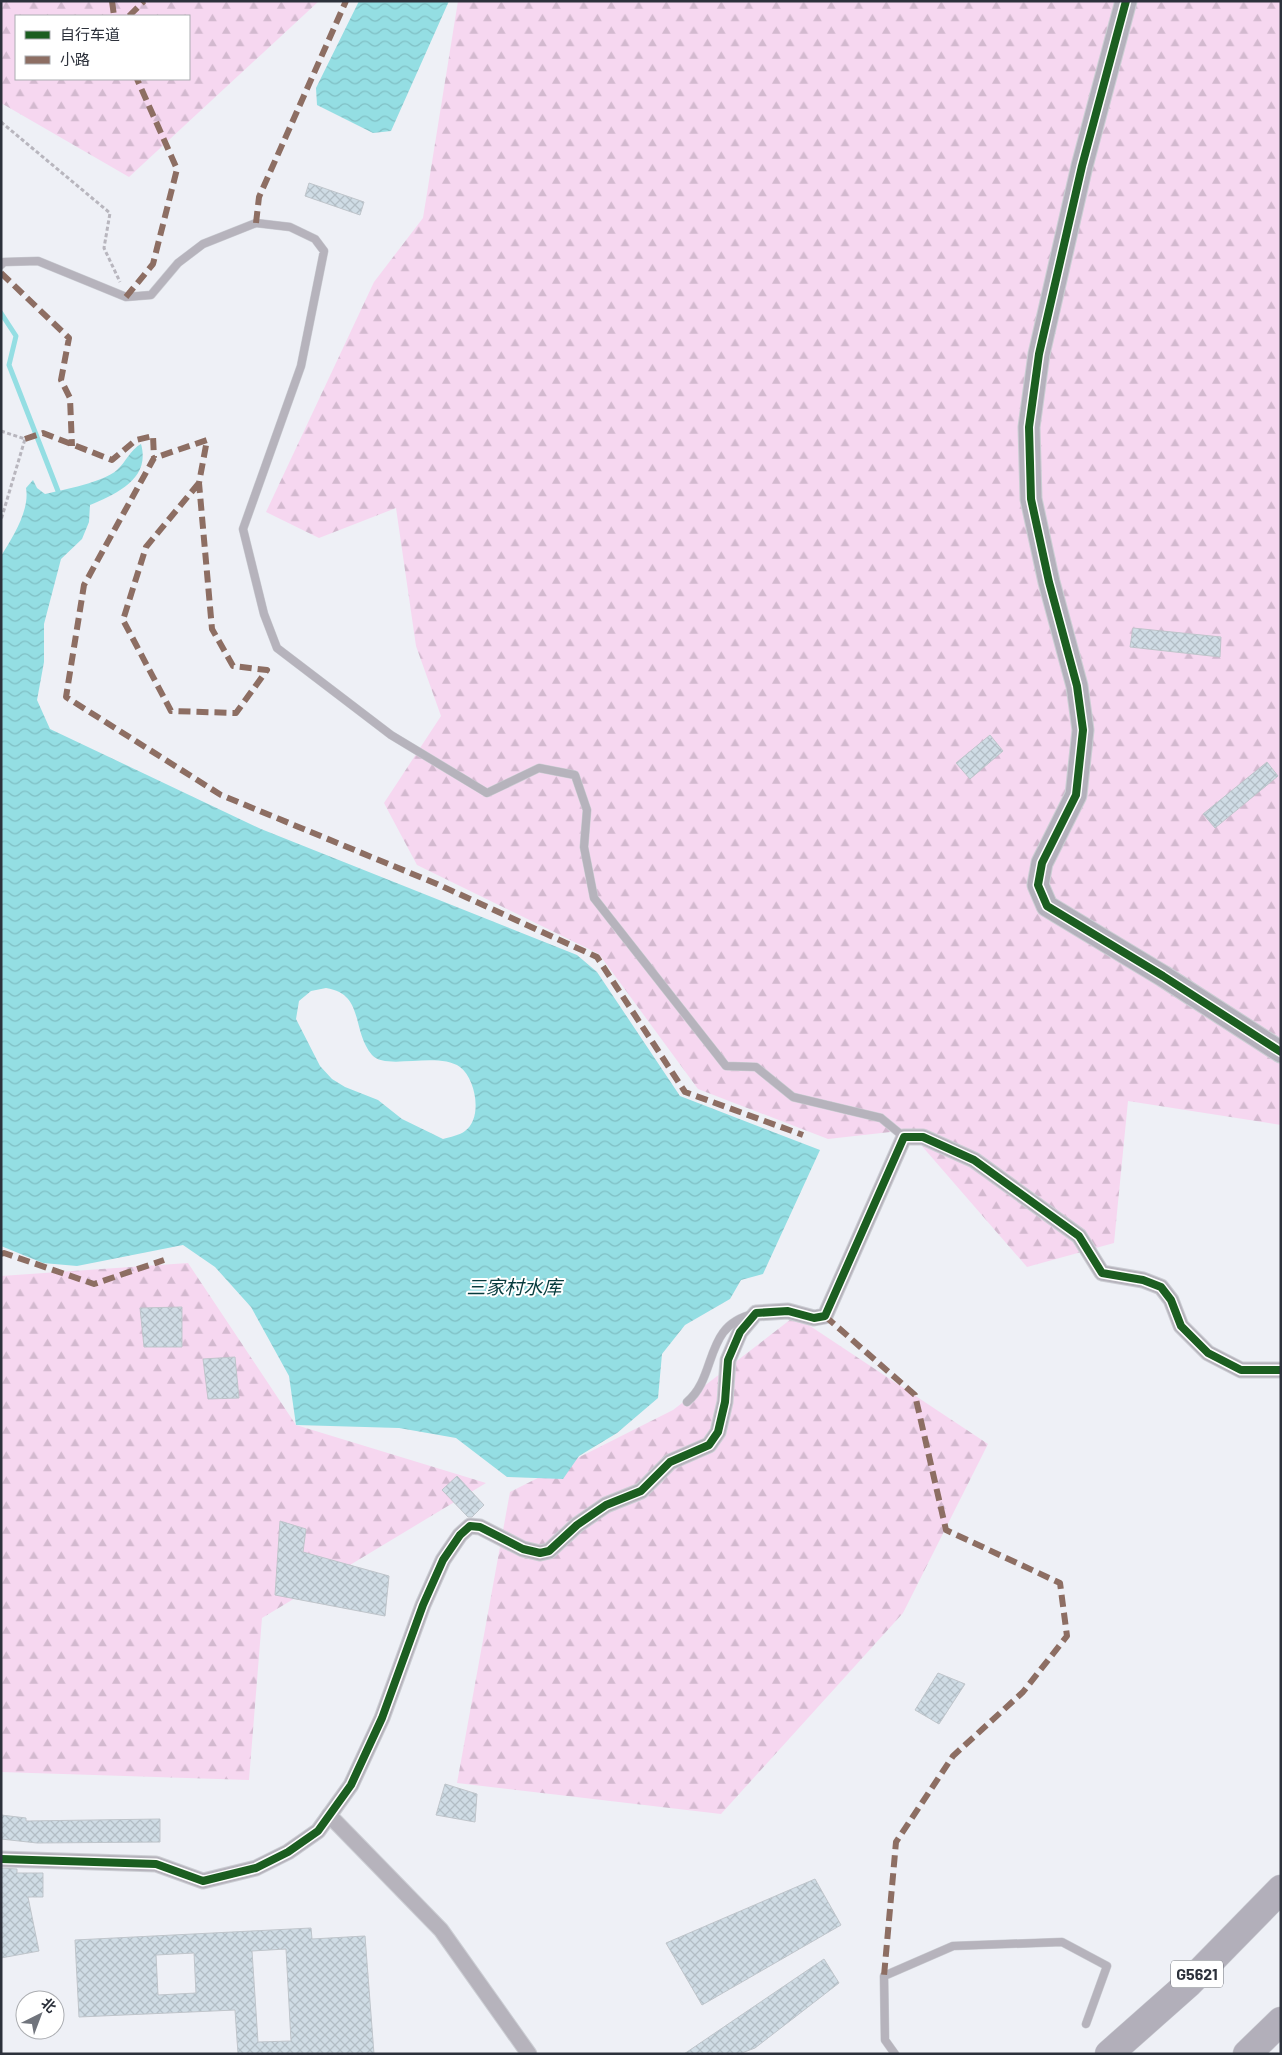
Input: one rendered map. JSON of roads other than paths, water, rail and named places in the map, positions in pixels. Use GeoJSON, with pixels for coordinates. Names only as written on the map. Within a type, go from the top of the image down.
{"type":"FeatureCollection","features":[{"type":"Feature","properties":{"kind":"highway","name":"G5621"},"geometry":{"type":"LineString","coordinates":[[1108,2054],[1188,1984],[1281,1889]]}},
{"type":"Feature","properties":{"kind":"highway"},"geometry":{"type":"LineString","coordinates":[[1247,2054],[1281,2021]]}},
{"type":"Feature","properties":{"kind":"street"},"geometry":{"type":"LineString","coordinates":[[1126,1],[1082,166],[1041,345],[1029,427],[1031,499],[1049,582],[1077,686],[1083,730],[1076,795],[1042,863],[1038,885],[1048,906],[1164,976],[1281,1052]]}},
{"type":"Feature","properties":{"kind":"street"},"geometry":{"type":"LineString","coordinates":[[1,1859],[156,1864],[203,1881],[256,1868],[288,1852],[318,1831],[351,1785],[382,1718],[423,1605],[443,1560],[460,1535],[470,1526],[480,1527],[523,1549],[540,1553],[549,1551],[577,1525],[606,1505],[641,1491],[670,1462],[709,1445],[718,1432],[725,1402],[728,1360],[740,1332],[756,1313],[788,1311],[814,1318],[825,1316],[904,1137],[922,1137],[974,1160],[1078,1236],[1102,1273],[1143,1280],[1161,1287],[1171,1300],[1181,1326],[1208,1353],[1241,1370],[1281,1370]]}},
{"type":"Feature","properties":{"kind":"street"},"geometry":{"type":"LineString","coordinates":[[329,1815],[441,1930],[529,2054]]}},
{"type":"Feature","properties":{"kind":"lane"},"geometry":{"type":"LineString","coordinates":[[1,265],[4,262],[38,261],[126,296],[151,295],[178,263],[203,244],[256,223],[290,227],[315,239],[324,251],[301,366],[243,528],[264,614],[277,648],[391,736],[487,793],[539,768],[575,775],[587,810],[584,847],[594,898],[726,1066],[756,1067],[793,1097],[881,1118],[904,1137]]}},
{"type":"Feature","properties":{"kind":"lane"},"geometry":{"type":"LineString","coordinates":[[687,1402],[695,1395],[701,1385],[708,1360],[726,1327],[742,1316],[756,1313]]}},
{"type":"Feature","properties":{"kind":"lane"},"geometry":{"type":"LineString","coordinates":[[895,2054],[885,2040],[884,1976],[953,1946],[1062,1942],[1106,1966],[1086,2024]]}},
{"type":"Feature","properties":{"kind":"water"},"geometry":{"type":"Polygon","coordinates":[[[359,1],[449,1],[391,131],[373,133],[317,105],[316,88],[359,1]]]}},
{"type":"Feature","properties":{"kind":"water","name":"三家村水库"},"geometry":{"type":"Polygon","coordinates":[[[141,444],[143,456],[141,467],[136,476],[120,490],[90,505],[89,522],[82,539],[61,559],[44,624],[44,662],[37,700],[50,729],[261,829],[577,955],[597,972],[680,1096],[820,1150],[763,1274],[741,1280],[730,1299],[685,1325],[662,1354],[658,1398],[617,1433],[579,1456],[563,1479],[507,1477],[456,1438],[399,1428],[296,1425],[289,1376],[251,1307],[215,1267],[183,1245],[77,1266],[43,1263],[1,1246],[1,556],[20,523],[27,496],[26,488],[33,480],[37,488],[45,494],[93,482],[117,470],[141,444]],[[326,988],[311,991],[299,1001],[296,1019],[320,1066],[332,1079],[345,1087],[378,1100],[402,1119],[443,1139],[465,1131],[471,1125],[476,1108],[473,1089],[466,1073],[460,1067],[450,1063],[426,1060],[388,1061],[372,1055],[361,1035],[352,1005],[347,997],[326,988]]]}},
{"type":"Feature","properties":{"kind":"waterway"},"geometry":{"type":"LineString","coordinates":[[1,313],[16,336],[9,365],[58,491]]}}]}
